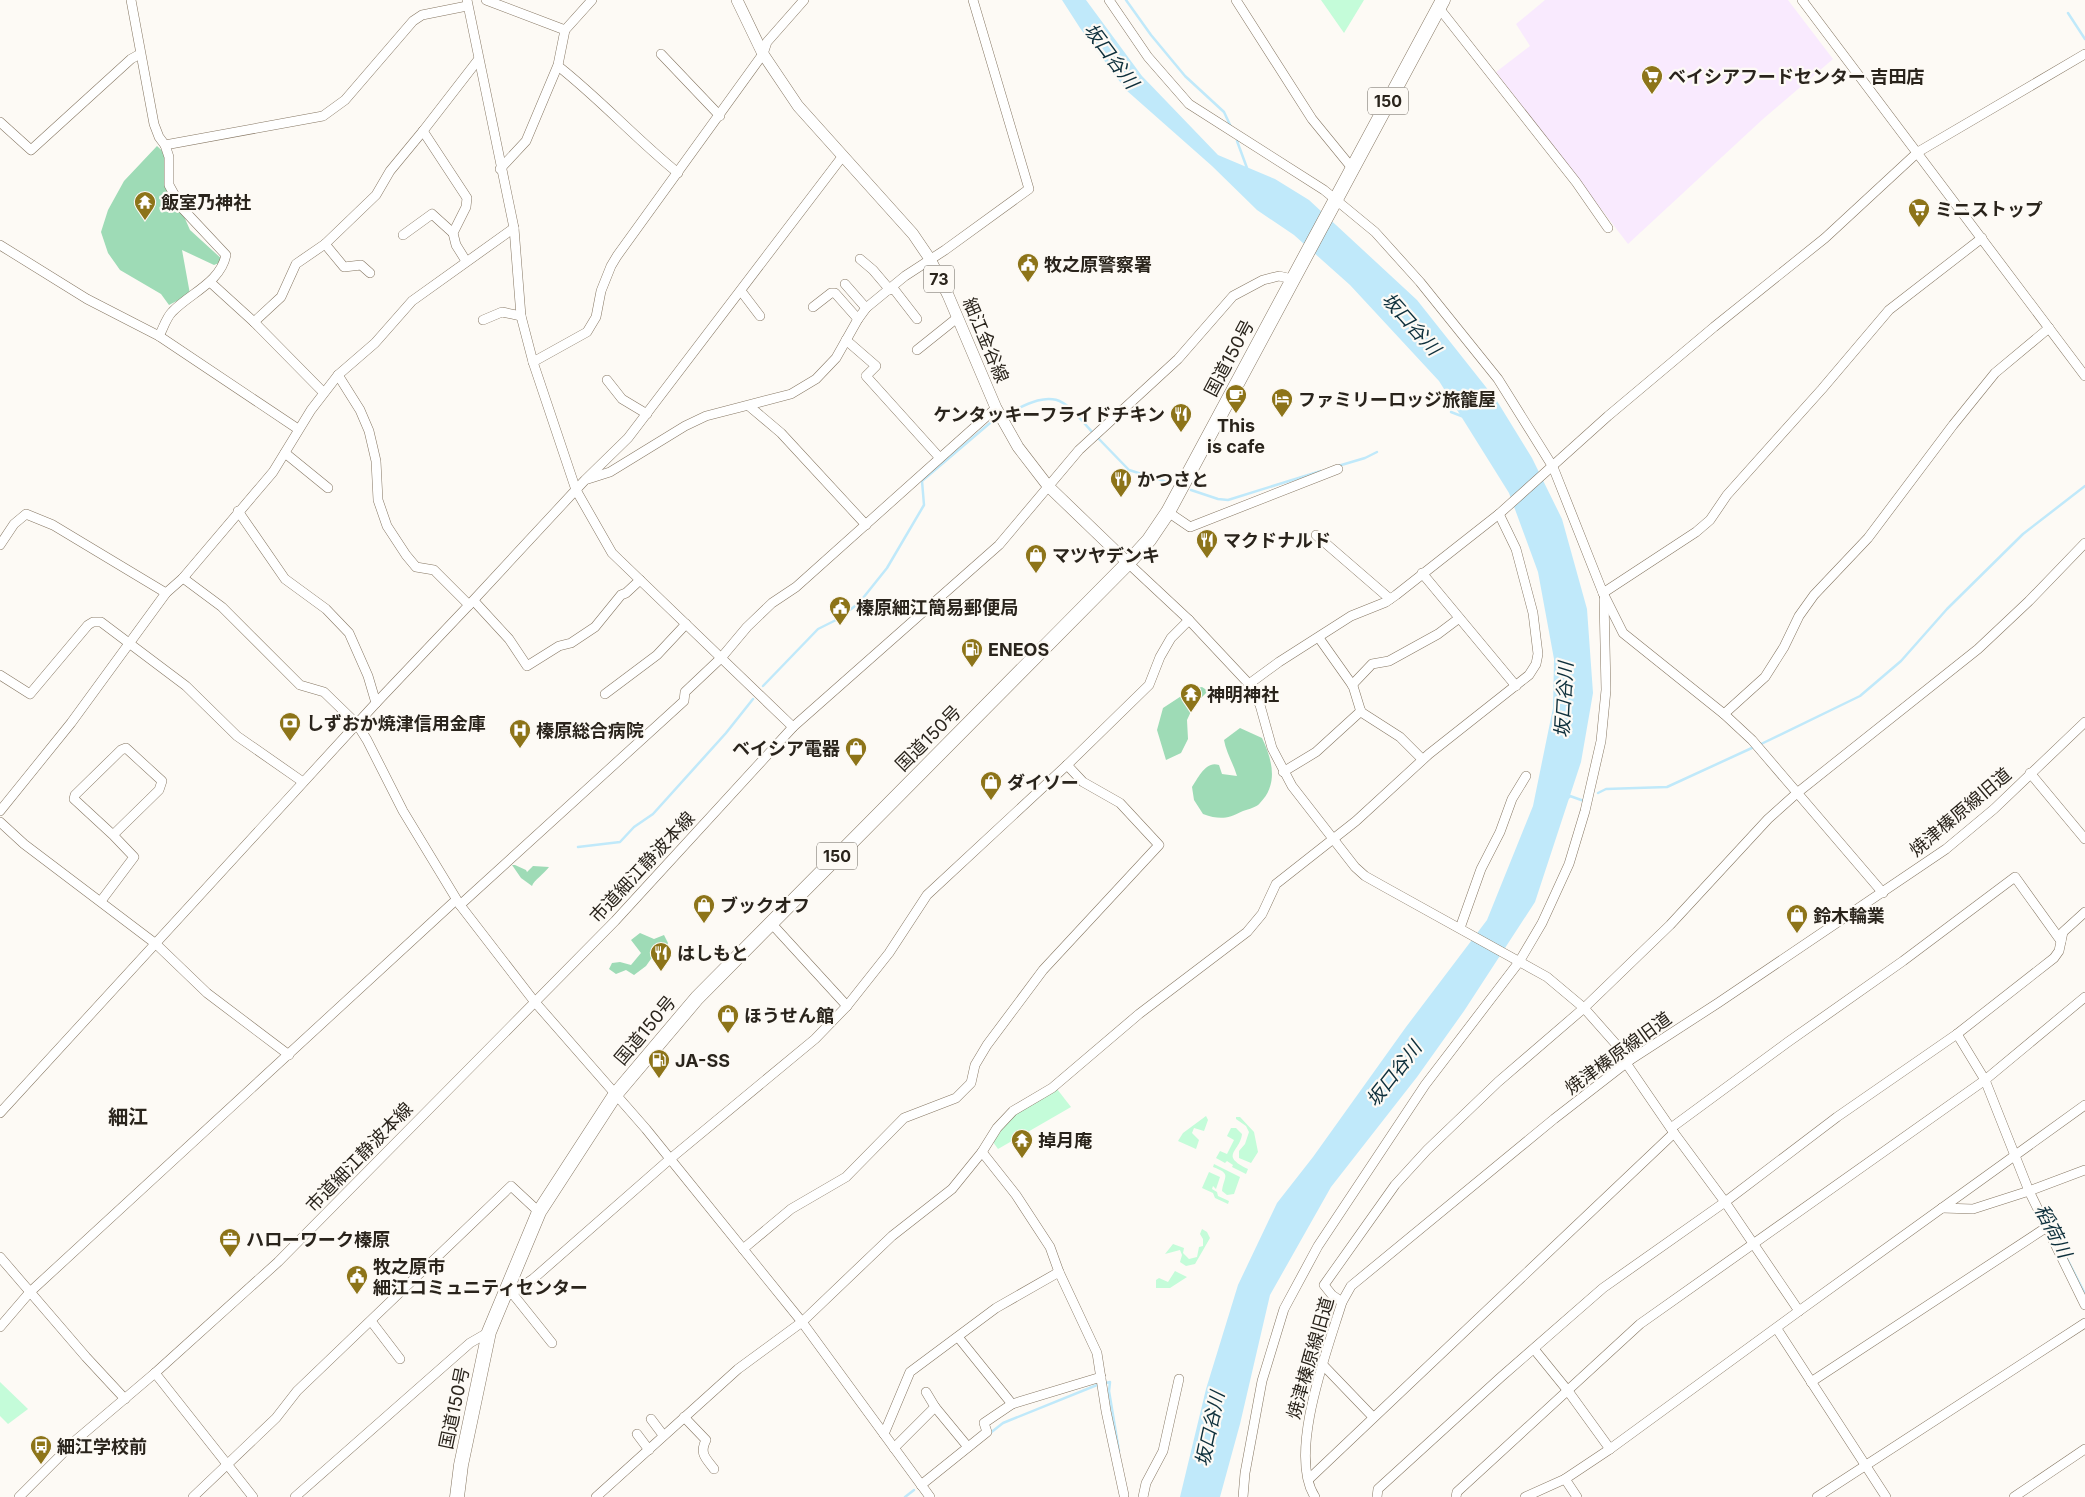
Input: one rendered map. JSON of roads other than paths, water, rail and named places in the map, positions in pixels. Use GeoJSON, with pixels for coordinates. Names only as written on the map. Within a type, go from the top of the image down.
{"type":"FeatureCollection","features":[{"type":"Feature","properties":{"kind":"highway","name":"国道150号"},"geometry":{"type":"LineString","coordinates":[[457,1497],[461,1465],[490,1332],[508,1296],[540,1212],[615,1095],[697,998],[1128,564],[1149,540],[1168,512],[1441,4]]}},
{"type":"Feature","properties":{"kind":"main road","name":"細江金谷線"},"geometry":{"type":"LineString","coordinates":[[737,0],[763,54],[798,106],[842,158],[914,234],[930,259],[996,408],[1018,447],[1048,486],[1128,564]]}},
{"type":"Feature","properties":{"kind":"street"},"geometry":{"type":"LineString","coordinates":[[130,0],[154,124],[159,137],[166,144],[169,157],[169,185],[181,207],[226,255],[210,282],[171,313],[159,336]]}},
{"type":"Feature","properties":{"kind":"street"},"geometry":{"type":"LineString","coordinates":[[486,0],[565,30]]}},
{"type":"Feature","properties":{"kind":"street"},"geometry":{"type":"LineString","coordinates":[[500,169],[526,142],[558,66],[565,30],[592,0]]}},
{"type":"Feature","properties":{"kind":"street"},"geometry":{"type":"LineString","coordinates":[[533,362],[587,332],[596,317],[610,266],[720,116],[763,54],[767,42],[804,0]]}},
{"type":"Feature","properties":{"kind":"street"},"geometry":{"type":"LineString","coordinates":[[585,480],[610,472],[685,426],[706,416],[791,394],[816,379],[836,358],[866,308],[905,276],[946,250],[1029,189],[973,0]]}},
{"type":"Feature","properties":{"kind":"street"},"geometry":{"type":"LineString","coordinates":[[1109,0],[1148,57],[1189,104],[1255,145],[1335,200],[1375,232],[1456,324],[1498,379],[1550,469],[1603,593],[1623,633],[1724,714],[1752,740],[1883,893]]}},
{"type":"Feature","properties":{"kind":"street"},"geometry":{"type":"LineString","coordinates":[[1236,0],[1312,119],[1352,168]]}},
{"type":"Feature","properties":{"kind":"street"},"geometry":{"type":"LineString","coordinates":[[1802,0],[2085,376]]}},
{"type":"Feature","properties":{"kind":"street"},"geometry":{"type":"LineString","coordinates":[[166,144],[322,116],[345,100],[412,21],[422,14],[467,3],[500,169],[514,228],[522,316],[533,362],[576,490],[612,553],[793,727]]}},
{"type":"Feature","properties":{"kind":"street"},"geometry":{"type":"LineString","coordinates":[[1441,4],[1576,182],[1608,228]]}},
{"type":"Feature","properties":{"kind":"street"},"geometry":{"type":"LineString","coordinates":[[0,122],[31,150],[131,59],[140,54]]}},
{"type":"Feature","properties":{"kind":"street"},"geometry":{"type":"LineString","coordinates":[[661,54],[720,116]]}},
{"type":"Feature","properties":{"kind":"street"},"geometry":{"type":"LineString","coordinates":[[1249,684],[1279,662],[1352,616],[1390,599],[1499,514],[1608,416],[1714,326],[1776,279],[1846,220],[1918,152],[2085,54]]}},
{"type":"Feature","properties":{"kind":"street"},"geometry":{"type":"LineString","coordinates":[[254,322],[281,297],[296,264],[325,244],[376,195],[390,171],[478,60]]}},
{"type":"Feature","properties":{"kind":"street"},"geometry":{"type":"LineString","coordinates":[[558,66],[584,86],[652,152],[678,174]]}},
{"type":"Feature","properties":{"kind":"street"},"geometry":{"type":"LineString","coordinates":[[423,131],[467,198],[466,207],[453,232]]}},
{"type":"Feature","properties":{"kind":"street"},"geometry":{"type":"LineString","coordinates":[[0,1113],[356,724],[472,603],[585,480],[628,438],[842,158]]}},
{"type":"Feature","properties":{"kind":"street"},"geometry":{"type":"LineString","coordinates":[[403,235],[432,214],[453,232],[456,245],[466,261]]}},
{"type":"Feature","properties":{"kind":"street"},"geometry":{"type":"LineString","coordinates":[[0,811],[130,644],[166,593],[184,578],[238,511],[273,472],[298,429],[323,392],[338,375],[374,343],[412,301],[514,228]]}},
{"type":"Feature","properties":{"kind":"street"},"geometry":{"type":"LineString","coordinates":[[1603,593],[1696,532],[1710,520],[1727,495],[1822,389],[1889,310],[1982,238]]}},
{"type":"Feature","properties":{"kind":"street"},"geometry":{"type":"LineString","coordinates":[[325,244],[344,267],[361,266],[370,273]]}},
{"type":"Feature","properties":{"kind":"street"},"geometry":{"type":"LineString","coordinates":[[0,245],[86,299],[159,336],[298,429]]}},
{"type":"Feature","properties":{"kind":"street"},"geometry":{"type":"LineString","coordinates":[[860,259],[873,270],[917,319]]}},
{"type":"Feature","properties":{"kind":"street","name":"市道細江静波本線"},"geometry":{"type":"LineString","coordinates":[[20,1497],[76,1440],[125,1399],[278,1262],[614,921],[793,727],[999,545],[1079,450],[1178,359],[1233,296],[1263,280],[1279,276],[1292,279]]}},
{"type":"Feature","properties":{"kind":"street"},"geometry":{"type":"LineString","coordinates":[[210,282],[254,322],[323,392]]}},
{"type":"Feature","properties":{"kind":"street"},"geometry":{"type":"LineString","coordinates":[[845,284],[866,308]]}},
{"type":"Feature","properties":{"kind":"street"},"geometry":{"type":"LineString","coordinates":[[741,290],[760,316]]}},
{"type":"Feature","properties":{"kind":"street"},"geometry":{"type":"LineString","coordinates":[[813,307],[830,292],[835,293],[858,319]]}},
{"type":"Feature","properties":{"kind":"street"},"geometry":{"type":"LineString","coordinates":[[483,320],[502,312],[522,316]]}},
{"type":"Feature","properties":{"kind":"street"},"geometry":{"type":"LineString","coordinates":[[917,350],[957,318]]}},
{"type":"Feature","properties":{"kind":"street"},"geometry":{"type":"LineString","coordinates":[[1724,714],[1765,677],[1784,647],[1799,616],[1814,595],[1868,538],[1989,380],[2049,328]]}},
{"type":"Feature","properties":{"kind":"street"},"geometry":{"type":"LineString","coordinates":[[846,340],[876,366],[866,376],[939,458]]}},
{"type":"Feature","properties":{"kind":"street"},"geometry":{"type":"LineString","coordinates":[[338,375],[360,410],[369,431],[376,461],[378,500],[387,526],[416,567],[434,570],[472,603],[509,639],[527,666],[595,627],[621,595],[626,593],[640,580]]}},
{"type":"Feature","properties":{"kind":"street"},"geometry":{"type":"LineString","coordinates":[[607,380],[622,399],[647,414]]}},
{"type":"Feature","properties":{"kind":"street"},"geometry":{"type":"LineString","coordinates":[[749,406],[781,433],[866,525]]}},
{"type":"Feature","properties":{"kind":"street"},"geometry":{"type":"LineString","coordinates":[[0,1327],[30,1292],[288,1055],[684,701],[685,692],[721,658],[747,627],[772,603],[796,587],[996,408]]}},
{"type":"Feature","properties":{"kind":"street"},"geometry":{"type":"LineString","coordinates":[[285,453],[328,488]]}},
{"type":"Feature","properties":{"kind":"street"},"geometry":{"type":"LineString","coordinates":[[1168,512],[1190,527],[1338,469]]}},
{"type":"Feature","properties":{"kind":"street"},"geometry":{"type":"LineString","coordinates":[[238,511],[285,579],[326,609],[349,633],[368,676],[376,703]]}},
{"type":"Feature","properties":{"kind":"street"},"geometry":{"type":"LineString","coordinates":[[0,544],[14,524],[26,514],[53,525],[166,593]]}},
{"type":"Feature","properties":{"kind":"street"},"geometry":{"type":"LineString","coordinates":[[596,1497],[738,1369],[802,1322],[892,1236],[952,1190],[982,1152],[997,1128],[1014,1111],[1052,1088],[1139,1014],[1247,932],[1262,914],[1276,884],[1334,839],[1388,793],[1422,759],[1516,686],[1534,668],[1538,654],[1536,630],[1526,583],[1512,540],[1499,514]]}},
{"type":"Feature","properties":{"kind":"street"},"geometry":{"type":"LineString","coordinates":[[1316,535],[1390,599]]}},
{"type":"Feature","properties":{"kind":"street"},"geometry":{"type":"LineString","coordinates":[[1342,1302],[1332,1295],[1324,1284],[1395,1185],[1427,1150],[1498,1082],[1584,1008],[1670,925],[1768,819],[1797,793],[1978,649],[2029,601],[2085,543]]}},
{"type":"Feature","properties":{"kind":"street"},"geometry":{"type":"LineString","coordinates":[[1128,564],[1188,620],[1249,684],[1260,705],[1272,748],[1283,772],[1355,867],[1364,876],[1546,977],[1584,1008],[1628,1061],[1672,1131],[1725,1202],[1799,1311]]}},
{"type":"Feature","properties":{"kind":"street"},"geometry":{"type":"LineString","coordinates":[[1422,573],[1516,686]]}},
{"type":"Feature","properties":{"kind":"street"},"geometry":{"type":"LineString","coordinates":[[184,578],[222,607],[300,685],[324,692],[356,724],[368,740],[428,854],[458,903],[534,1001],[670,1159],[802,1322],[930,1497]]}},
{"type":"Feature","properties":{"kind":"street"},"geometry":{"type":"LineString","coordinates":[[1243,1497],[1245,1473],[1262,1381],[1284,1309],[1318,1246],[1425,1085],[1519,962],[1542,923],[1569,864],[1587,802],[1601,741],[1606,690],[1605,608],[1603,593]]}},
{"type":"Feature","properties":{"kind":"street"},"geometry":{"type":"LineString","coordinates":[[1352,685],[1372,664],[1389,661],[1438,634],[1458,618]]}},
{"type":"Feature","properties":{"kind":"street"},"geometry":{"type":"LineString","coordinates":[[552,1343],[508,1296],[534,1279],[670,1159],[815,1039],[847,1006],[889,953],[927,895],[1067,765],[1149,685],[1171,638],[1188,620]]}},
{"type":"Feature","properties":{"kind":"street"},"geometry":{"type":"LineString","coordinates":[[0,675],[30,694],[88,625],[93,622],[101,622],[186,686],[237,736],[303,782]]}},
{"type":"Feature","properties":{"kind":"street"},"geometry":{"type":"LineString","coordinates":[[605,694],[657,656],[686,624]]}},
{"type":"Feature","properties":{"kind":"street"},"geometry":{"type":"LineString","coordinates":[[1319,638],[1352,685],[1361,711],[1400,737],[1422,759]]}},
{"type":"Feature","properties":{"kind":"street"},"geometry":{"type":"LineString","coordinates":[[1283,772],[1316,752],[1361,711]]}},
{"type":"Feature","properties":{"kind":"street","name":"焼津榛原線旧道"},"geometry":{"type":"LineString","coordinates":[[1315,1497],[1309,1479],[1305,1444],[1306,1429],[1342,1302],[1351,1286],[1548,1124],[1628,1061],[1883,893],[1953,844],[1994,809],[2085,722]]}},
{"type":"Feature","properties":{"kind":"street"},"geometry":{"type":"LineString","coordinates":[[101,901],[134,857],[74,799],[75,795],[120,750],[126,748],[162,781],[159,790],[113,835]]}},
{"type":"Feature","properties":{"kind":"street"},"geometry":{"type":"LineString","coordinates":[[743,1249],[791,1209],[846,1177],[904,1118],[956,1098],[971,1083],[975,1065],[987,1045],[1043,970],[1159,845],[1120,804],[1084,782],[1067,765]]}},
{"type":"Feature","properties":{"kind":"street"},"geometry":{"type":"LineString","coordinates":[[2030,773],[2085,838]]}},
{"type":"Feature","properties":{"kind":"street"},"geometry":{"type":"LineString","coordinates":[[1462,929],[1481,869],[1500,832],[1512,799],[1526,776]]}},
{"type":"Feature","properties":{"kind":"street"},"geometry":{"type":"LineString","coordinates":[[0,822],[24,844],[156,944],[207,993],[288,1055]]}},
{"type":"Feature","properties":{"kind":"street"},"geometry":{"type":"LineString","coordinates":[[1309,1479],[1672,1131],[1788,1042],[1903,961],[2015,877],[2061,941]]}},
{"type":"Feature","properties":{"kind":"street"},"geometry":{"type":"LineString","coordinates":[[1377,1497],[1378,1489],[1431,1439],[1603,1288],[1725,1202],[1836,1117],[1956,1034],[2054,958],[2059,951],[2063,932],[2085,912]]}},
{"type":"Feature","properties":{"kind":"street"},"geometry":{"type":"LineString","coordinates":[[771,923],[847,1006]]}},
{"type":"Feature","properties":{"kind":"street"},"geometry":{"type":"LineString","coordinates":[[1456,1497],[1457,1492],[1640,1324],[1985,1080],[2085,997]]}},
{"type":"Feature","properties":{"kind":"street"},"geometry":{"type":"LineString","coordinates":[[1956,1034],[1985,1080],[2029,1192],[2085,1306]]}},
{"type":"Feature","properties":{"kind":"street"},"geometry":{"type":"LineString","coordinates":[[1524,1497],[1565,1479],[1610,1449],[2085,1105]]}},
{"type":"Feature","properties":{"kind":"street"},"geometry":{"type":"LineString","coordinates":[[982,1152],[1016,1194],[1050,1247],[1059,1272],[1097,1353],[1106,1411],[1124,1495]]}},
{"type":"Feature","properties":{"kind":"street"},"geometry":{"type":"LineString","coordinates":[[1942,1208],[1973,1209],[2029,1192],[2085,1170]]}},
{"type":"Feature","properties":{"kind":"street"},"geometry":{"type":"LineString","coordinates":[[193,1497],[276,1418],[297,1391],[511,1186],[540,1212]]}},
{"type":"Feature","properties":{"kind":"street"},"geometry":{"type":"LineString","coordinates":[[1812,1382],[2047,1227]]}},
{"type":"Feature","properties":{"kind":"street"},"geometry":{"type":"LineString","coordinates":[[0,1257],[125,1399]]}},
{"type":"Feature","properties":{"kind":"street"},"geometry":{"type":"LineString","coordinates":[[884,1434],[910,1372],[996,1308],[1059,1272]]}},
{"type":"Feature","properties":{"kind":"street"},"geometry":{"type":"LineString","coordinates":[[371,1321],[400,1359]]}},
{"type":"Feature","properties":{"kind":"street"},"geometry":{"type":"LineString","coordinates":[[1818,1497],[2085,1323]]}},
{"type":"Feature","properties":{"kind":"street"},"geometry":{"type":"LineString","coordinates":[[1777,1329],[1886,1497]]}},
{"type":"Feature","properties":{"kind":"street"},"geometry":{"type":"LineString","coordinates":[[295,1497],[470,1343],[490,1332]]}},
{"type":"Feature","properties":{"kind":"street"},"geometry":{"type":"LineString","coordinates":[[958,1337],[1012,1404]]}},
{"type":"Feature","properties":{"kind":"street"},"geometry":{"type":"LineString","coordinates":[[1534,1349],[1568,1391],[1610,1449]]}},
{"type":"Feature","properties":{"kind":"street"},"geometry":{"type":"LineString","coordinates":[[1323,1364],[1373,1418]]}},
{"type":"Feature","properties":{"kind":"street"},"geometry":{"type":"LineString","coordinates":[[154,1373],[253,1497]]}},
{"type":"Feature","properties":{"kind":"street"},"geometry":{"type":"LineString","coordinates":[[921,1485],[987,1432],[984,1423],[1012,1404],[1101,1377]]}},
{"type":"Feature","properties":{"kind":"street"},"geometry":{"type":"LineString","coordinates":[[1143,1497],[1146,1483],[1163,1451],[1179,1379]]}},
{"type":"Feature","properties":{"kind":"street"},"geometry":{"type":"LineString","coordinates":[[926,1392],[935,1407],[968,1447]]}},
{"type":"Feature","properties":{"kind":"street"},"geometry":{"type":"LineString","coordinates":[[894,1448],[935,1407]]}},
{"type":"Feature","properties":{"kind":"street"},"geometry":{"type":"LineString","coordinates":[[684,1417],[706,1440],[702,1452],[714,1470]]}},
{"type":"Feature","properties":{"kind":"street"},"geometry":{"type":"LineString","coordinates":[[651,1419],[663,1436]]}},
{"type":"Feature","properties":{"kind":"street"},"geometry":{"type":"LineString","coordinates":[[638,1434],[649,1450]]}},
{"type":"Feature","properties":{"kind":"street"},"geometry":{"type":"LineString","coordinates":[[2014,1497],[2085,1450]]}},
{"type":"Feature","properties":{"kind":"street"},"geometry":{"type":"LineString","coordinates":[[1565,1479],[1577,1497]]}},
{"type":"Feature","properties":{"kind":"water","name":"坂口谷川"},"geometry":{"type":"Polygon","coordinates":[[[1062,0],[1086,0],[1142,76],[1218,155],[1275,179],[1309,200],[1417,300],[1497,401],[1532,458],[1562,519],[1587,609],[1593,693],[1581,762],[1535,902],[1464,1011],[1417,1077],[1331,1187],[1270,1295],[1240,1424],[1220,1497],[1180,1497],[1206,1389],[1238,1285],[1277,1203],[1487,920],[1533,806],[1553,708],[1554,659],[1538,572],[1509,493],[1439,381],[1350,285],[1294,235],[1257,210],[1212,166],[1126,90],[1080,28],[1062,0]]]}},
{"type":"Feature","properties":{"kind":"waterway"},"geometry":{"type":"LineString","coordinates":[[1126,0],[1151,35],[1185,76],[1224,112],[1231,127]]}},
{"type":"Feature","properties":{"kind":"waterway"},"geometry":{"type":"LineString","coordinates":[[2068,13],[2085,39]]}},
{"type":"Feature","properties":{"kind":"waterway"},"geometry":{"type":"LineString","coordinates":[[1237,141],[1247,168]]}},
{"type":"Feature","properties":{"kind":"waterway"},"geometry":{"type":"LineString","coordinates":[[1011,412],[1039,400],[1058,400],[1074,412],[1093,433]]}},
{"type":"Feature","properties":{"kind":"waterway"},"geometry":{"type":"LineString","coordinates":[[1451,412],[1464,417]]}},
{"type":"Feature","properties":{"kind":"waterway"},"geometry":{"type":"LineString","coordinates":[[763,686],[818,629],[838,619],[859,603],[887,568],[924,505],[922,481],[990,423]]}},
{"type":"Feature","properties":{"kind":"waterway"},"geometry":{"type":"LineString","coordinates":[[1097,437],[1129,470],[1167,482]]}},
{"type":"Feature","properties":{"kind":"waterway"},"geometry":{"type":"LineString","coordinates":[[1338,466],[1365,458],[1377,452]]}},
{"type":"Feature","properties":{"kind":"waterway"},"geometry":{"type":"LineString","coordinates":[[1191,490],[1218,499],[1228,500],[1321,471]]}},
{"type":"Feature","properties":{"kind":"waterway"},"geometry":{"type":"LineString","coordinates":[[1759,745],[1860,696],[1901,661],[1947,609],[2023,534],[2085,486]]}},
{"type":"Feature","properties":{"kind":"waterway"},"geometry":{"type":"LineString","coordinates":[[578,847],[620,842],[634,827],[653,814],[726,733],[753,699]]}},
{"type":"Feature","properties":{"kind":"waterway"},"geometry":{"type":"LineString","coordinates":[[1598,793],[1606,789],[1667,787],[1754,747]]}},
{"type":"Feature","properties":{"kind":"waterway"},"geometry":{"type":"LineString","coordinates":[[1568,798],[1570,796],[1584,801]]}},
{"type":"Feature","properties":{"kind":"waterway","name":"稻荷川"},"geometry":{"type":"LineString","coordinates":[[2059,1243],[2085,1294]]}},
{"type":"Feature","properties":{"kind":"waterway"},"geometry":{"type":"LineString","coordinates":[[1106,1383],[1110,1382],[1109,1391],[1119,1451]]}},
{"type":"Feature","properties":{"kind":"waterway"},"geometry":{"type":"LineString","coordinates":[[989,1434],[1003,1423],[1097,1385]]}},
{"type":"Feature","properties":{"kind":"waterway"},"geometry":{"type":"LineString","coordinates":[[905,1497],[914,1490]]}},
{"type":"Feature","properties":{"kind":"place","name":"ベイシアフードセンター 吉田店"},"geometry":{"type":"Point","coordinates":[1652,95]}},
{"type":"Feature","properties":{"kind":"place","name":"飯室乃神社"},"geometry":{"type":"Point","coordinates":[145,221]}},
{"type":"Feature","properties":{"kind":"place","name":"ミニストップ"},"geometry":{"type":"Point","coordinates":[1919,228]}},
{"type":"Feature","properties":{"kind":"place","name":"牧之原警察署"},"geometry":{"type":"Point","coordinates":[1028,283]}},
{"type":"Feature","properties":{"kind":"place","name":"This is cafe"},"geometry":{"type":"Point","coordinates":[1236,414]}},
{"type":"Feature","properties":{"kind":"place","name":"ファミリーロッジ旅籠屋"},"geometry":{"type":"Point","coordinates":[1282,418]}},
{"type":"Feature","properties":{"kind":"place","name":"ケンタッキーフライドチキン"},"geometry":{"type":"Point","coordinates":[1181,433]}},
{"type":"Feature","properties":{"kind":"place","name":"かつさと"},"geometry":{"type":"Point","coordinates":[1121,498]}},
{"type":"Feature","properties":{"kind":"place","name":"マクドナルド"},"geometry":{"type":"Point","coordinates":[1207,559]}},
{"type":"Feature","properties":{"kind":"place","name":"マツヤデンキ"},"geometry":{"type":"Point","coordinates":[1036,574]}},
{"type":"Feature","properties":{"kind":"place","name":"榛原細江簡易郵便局"},"geometry":{"type":"Point","coordinates":[840,626]}},
{"type":"Feature","properties":{"kind":"place","name":"ENEOS"},"geometry":{"type":"Point","coordinates":[972,668]}},
{"type":"Feature","properties":{"kind":"place","name":"神明神社"},"geometry":{"type":"Point","coordinates":[1191,713]}},
{"type":"Feature","properties":{"kind":"place","name":"しずおか焼津信用金庫"},"geometry":{"type":"Point","coordinates":[290,742]}},
{"type":"Feature","properties":{"kind":"place","name":"榛原総合病院"},"geometry":{"type":"Point","coordinates":[520,749]}},
{"type":"Feature","properties":{"kind":"place","name":"ベイシア電器"},"geometry":{"type":"Point","coordinates":[856,767]}},
{"type":"Feature","properties":{"kind":"place","name":"ダイソー"},"geometry":{"type":"Point","coordinates":[991,801]}},
{"type":"Feature","properties":{"kind":"place","name":"ブックオフ"},"geometry":{"type":"Point","coordinates":[704,924]}},
{"type":"Feature","properties":{"kind":"place","name":"鈴木輪業"},"geometry":{"type":"Point","coordinates":[1797,934]}},
{"type":"Feature","properties":{"kind":"place","name":"はしもと"},"geometry":{"type":"Point","coordinates":[661,972]}},
{"type":"Feature","properties":{"kind":"place","name":"ほうせん館"},"geometry":{"type":"Point","coordinates":[728,1034]}},
{"type":"Feature","properties":{"kind":"place","name":"JA-SS"},"geometry":{"type":"Point","coordinates":[659,1079]}},
{"type":"Feature","properties":{"kind":"place","name":"掉月庵"},"geometry":{"type":"Point","coordinates":[1022,1159]}},
{"type":"Feature","properties":{"kind":"place","name":"ハローワーク榛原"},"geometry":{"type":"Point","coordinates":[230,1258]}},
{"type":"Feature","properties":{"kind":"place","name":"牧之原市 細江コミュニティセンター"},"geometry":{"type":"Point","coordinates":[357,1295]}},
{"type":"Feature","properties":{"kind":"place","name":"細江学校前"},"geometry":{"type":"Point","coordinates":[41,1465]}},
{"type":"Feature","properties":{"kind":"district","name":"細江"},"geometry":{"type":"Point","coordinates":[128,1117]}}]}
